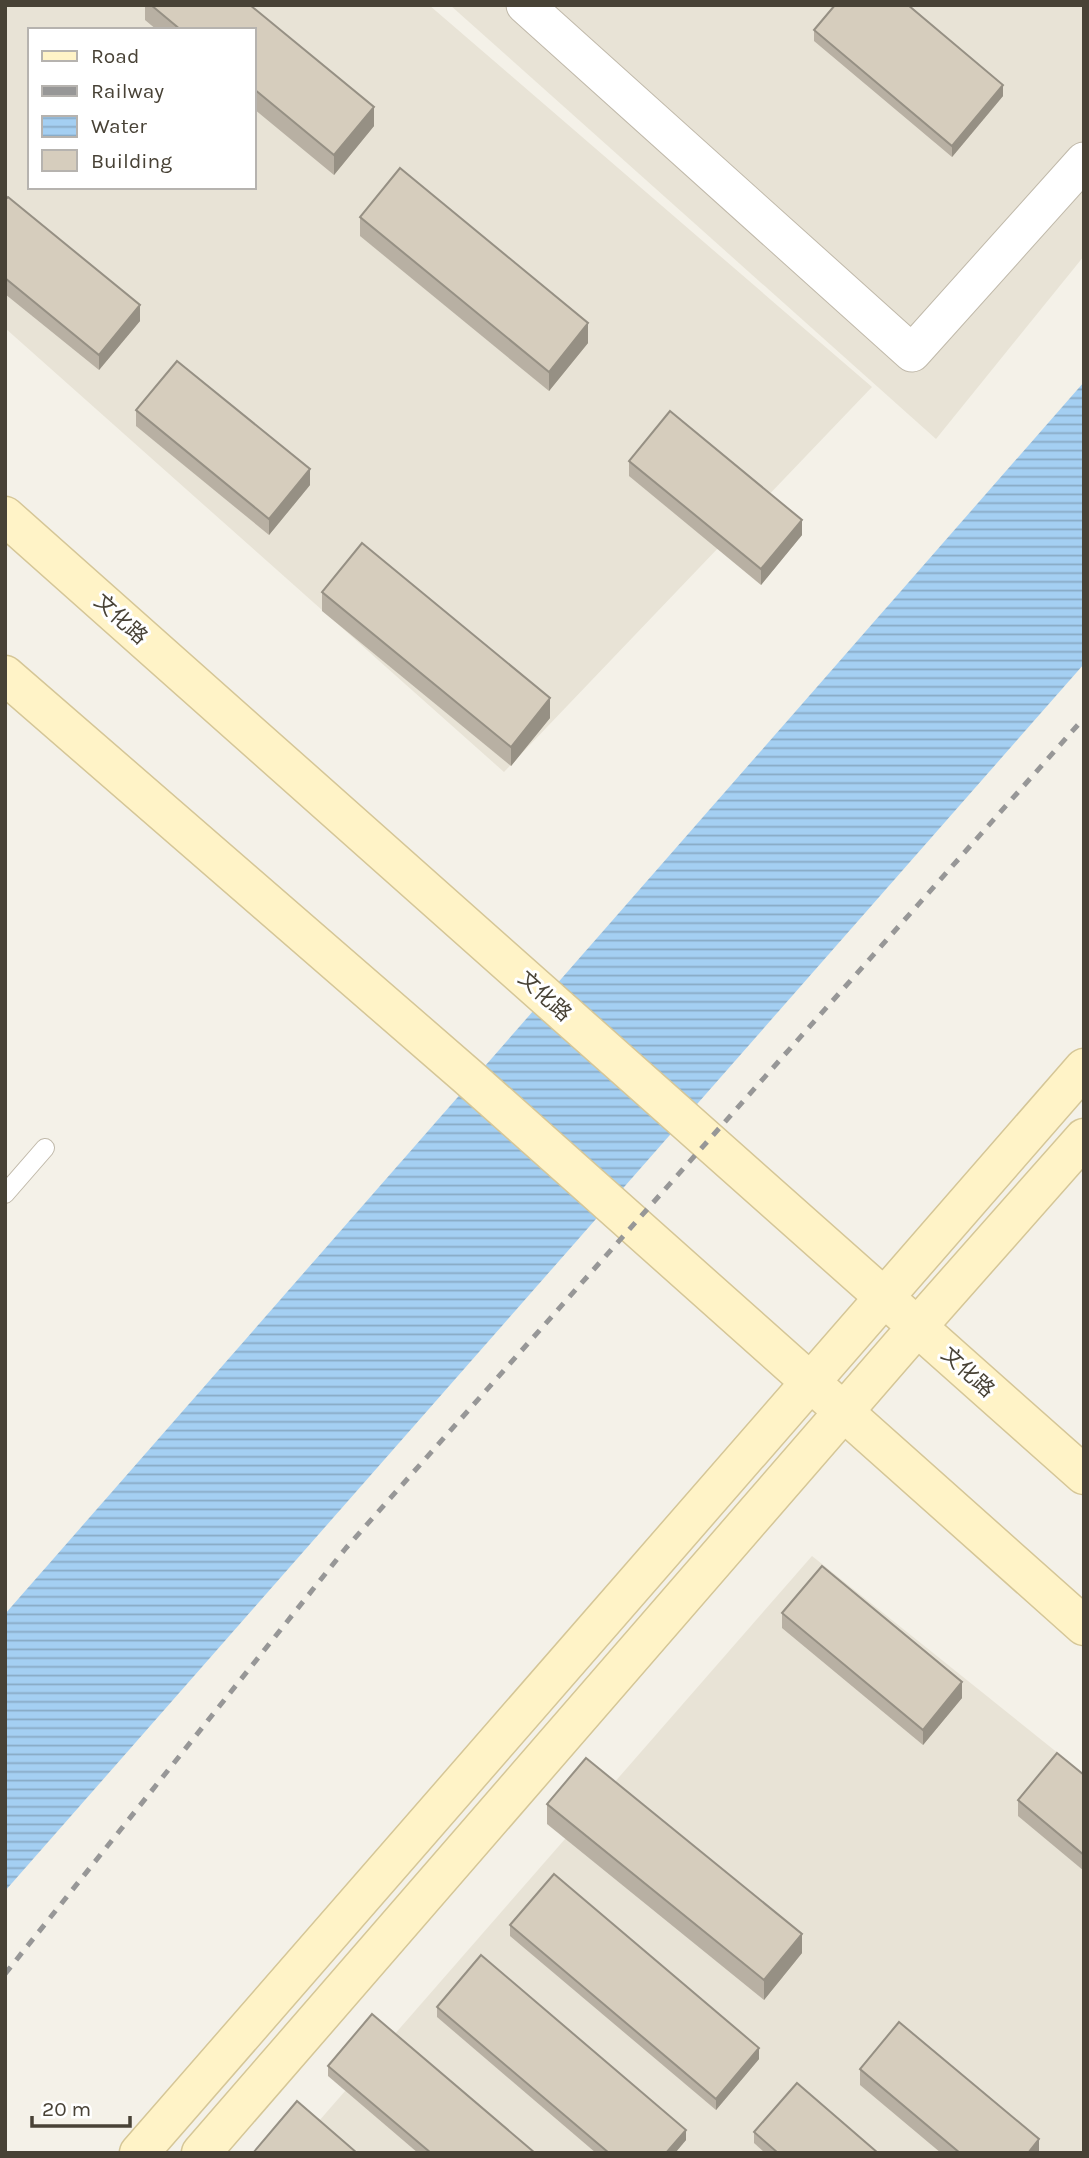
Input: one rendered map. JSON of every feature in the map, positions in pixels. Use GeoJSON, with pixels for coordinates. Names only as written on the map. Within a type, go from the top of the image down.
{"type":"FeatureCollection","features":[{"type":"Feature","properties":{"kind":"main road","name":"文化路"},"geometry":{"type":"LineString","coordinates":[[5,516],[1084,1475]]}},
{"type":"Feature","properties":{"kind":"main road"},"geometry":{"type":"LineString","coordinates":[[5,675],[467,1076],[1084,1626]]}},
{"type":"Feature","properties":{"kind":"main road"},"geometry":{"type":"LineString","coordinates":[[139,2153],[1084,1068]]}},
{"type":"Feature","properties":{"kind":"main road"},"geometry":{"type":"LineString","coordinates":[[201,2153],[917,1327],[1084,1139]]}},
{"type":"Feature","properties":{"kind":"street"},"geometry":{"type":"LineString","coordinates":[[525,5],[912,353],[1084,161]]}},
{"type":"Feature","properties":{"kind":"lane"},"geometry":{"type":"LineString","coordinates":[[5,1194],[45,1148]]}},
{"type":"Feature","properties":{"kind":"shaded area"},"geometry":{"type":"Polygon","coordinates":[[[5,5],[429,5],[872,387],[504,772],[5,328],[5,5]]]}},
{"type":"Feature","properties":{"kind":"shaded area"},"geometry":{"type":"Polygon","coordinates":[[[450,5],[1084,5],[1084,256],[936,439],[450,5]]]}},
{"type":"Feature","properties":{"kind":"shaded area"},"geometry":{"type":"Polygon","coordinates":[[[812,1556],[1084,1774],[1084,2153],[291,2153],[812,1556]]]}},
{"type":"Feature","properties":{"kind":"water"},"geometry":{"type":"Polygon","coordinates":[[[1084,382],[1084,664],[5,1891],[5,1614],[1084,382]]]}},
{"type":"Feature","properties":{"kind":"building"},"geometry":{"type":"Polygon","coordinates":[[[151,5],[250,5],[374,107],[334,155],[256,91],[256,28],[179,28],[151,5]]]}},
{"type":"Feature","properties":{"kind":"building"},"geometry":{"type":"Polygon","coordinates":[[[835,5],[908,5],[1003,85],[952,146],[814,30],[835,5]]]}},
{"type":"Feature","properties":{"kind":"building"},"geometry":{"type":"Polygon","coordinates":[[[400,168],[588,323],[549,372],[360,217],[400,168]]]}},
{"type":"Feature","properties":{"kind":"building"},"geometry":{"type":"Polygon","coordinates":[[[8,197],[140,305],[99,355],[5,278],[5,200],[8,197]]]}},
{"type":"Feature","properties":{"kind":"building"},"geometry":{"type":"Polygon","coordinates":[[[177,361],[310,469],[269,519],[136,410],[177,361]]]}},
{"type":"Feature","properties":{"kind":"building"},"geometry":{"type":"Polygon","coordinates":[[[670,411],[802,520],[761,569],[629,461],[670,411]]]}},
{"type":"Feature","properties":{"kind":"building"},"geometry":{"type":"Polygon","coordinates":[[[362,543],[550,698],[511,747],[322,592],[362,543]]]}},
{"type":"Feature","properties":{"kind":"building"},"geometry":{"type":"Polygon","coordinates":[[[822,1566],[962,1682],[923,1730],[782,1613],[822,1566]]]}},
{"type":"Feature","properties":{"kind":"building"},"geometry":{"type":"Polygon","coordinates":[[[1057,1753],[1084,1775],[1084,1855],[1018,1800],[1057,1753]]]}},
{"type":"Feature","properties":{"kind":"building"},"geometry":{"type":"Polygon","coordinates":[[[586,1758],[802,1934],[764,1980],[547,1804],[586,1758]]]}},
{"type":"Feature","properties":{"kind":"building"},"geometry":{"type":"Polygon","coordinates":[[[554,1874],[759,2048],[716,2099],[510,1925],[554,1874]]]}},
{"type":"Feature","properties":{"kind":"building"},"geometry":{"type":"Polygon","coordinates":[[[481,1955],[686,2130],[666,2153],[609,2153],[437,2007],[481,1955]]]}},
{"type":"Feature","properties":{"kind":"building"},"geometry":{"type":"Polygon","coordinates":[[[372,2014],[535,2153],[431,2153],[328,2066],[372,2014]]]}},
{"type":"Feature","properties":{"kind":"building"},"geometry":{"type":"Polygon","coordinates":[[[899,2022],[1039,2139],[1028,2153],[960,2153],[860,2069],[899,2022]]]}},
{"type":"Feature","properties":{"kind":"building"},"geometry":{"type":"Polygon","coordinates":[[[797,2083],[878,2153],[778,2153],[754,2132],[797,2083]]]}},
{"type":"Feature","properties":{"kind":"building"},"geometry":{"type":"Polygon","coordinates":[[[297,2101],[357,2153],[253,2153],[297,2101]]]}},
{"type":"Feature","properties":{"kind":"railway"},"geometry":{"type":"LineString","coordinates":[[5,1974],[346,1548],[1084,718]]}}]}
